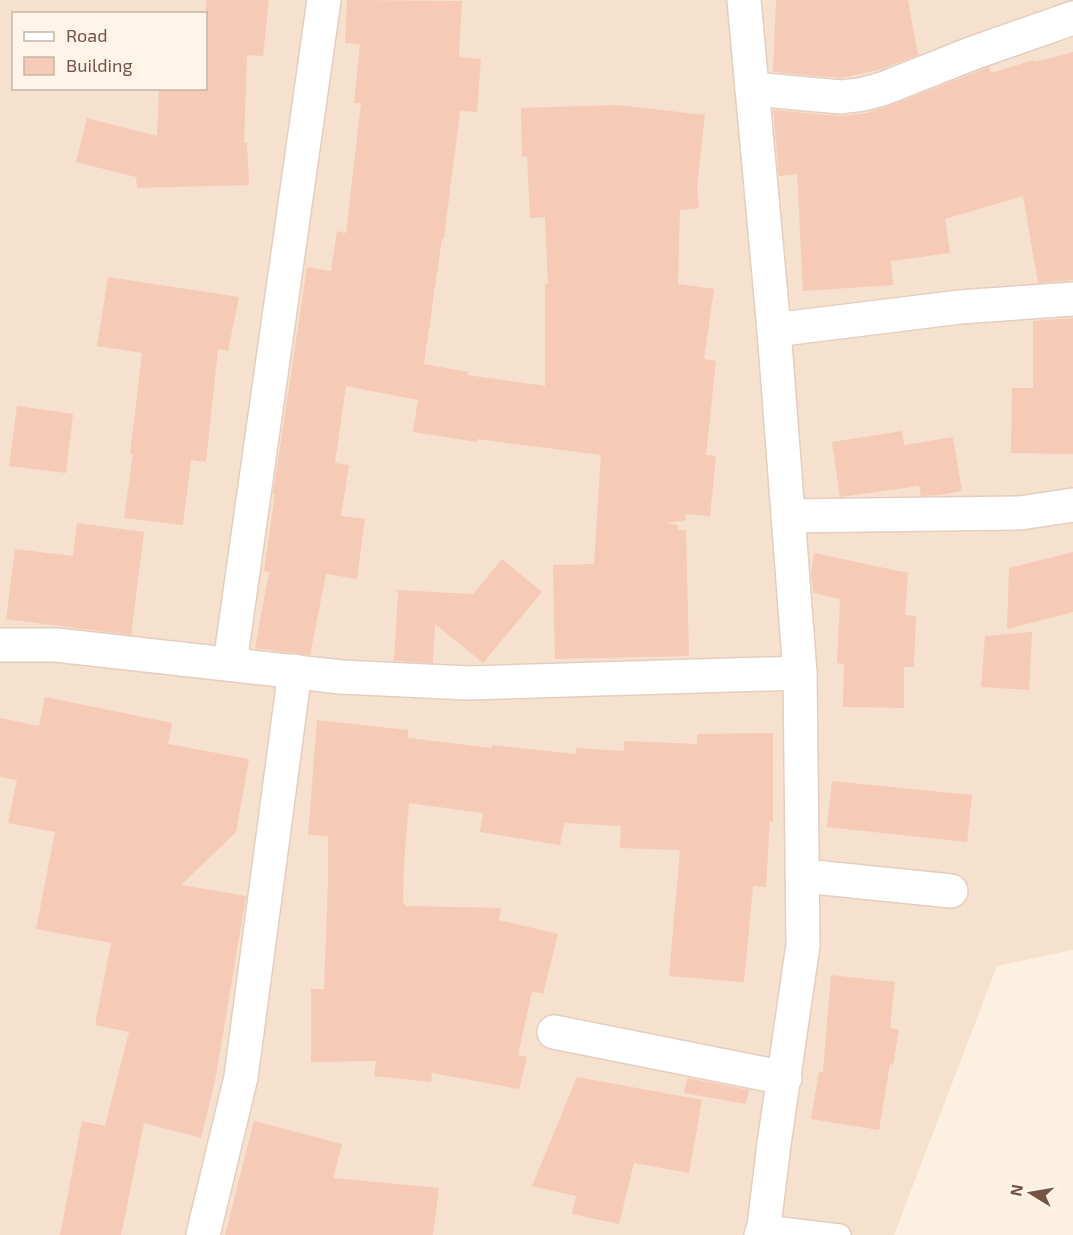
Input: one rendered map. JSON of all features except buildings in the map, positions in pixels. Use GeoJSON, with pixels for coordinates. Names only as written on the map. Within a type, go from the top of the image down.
{"type":"FeatureCollection","features":[{"type":"Feature","properties":{"kind":"street"},"geometry":{"type":"LineString","coordinates":[[230,663],[324,0]]}},
{"type":"Feature","properties":{"kind":"street"},"geometry":{"type":"LineString","coordinates":[[744,0],[774,330],[800,673],[804,876],[803,945],[763,1230]]}},
{"type":"Feature","properties":{"kind":"street"},"geometry":{"type":"LineString","coordinates":[[752,89],[841,97],[864,94],[1073,18]]}},
{"type":"Feature","properties":{"kind":"street"},"geometry":{"type":"LineString","coordinates":[[774,330],[960,307],[1073,299]]}},
{"type":"Feature","properties":{"kind":"street"},"geometry":{"type":"LineString","coordinates":[[788,516],[1020,513],[1073,505]]}},
{"type":"Feature","properties":{"kind":"street"},"geometry":{"type":"LineString","coordinates":[[0,645],[56,645],[340,677],[468,683],[800,673]]}},
{"type":"Feature","properties":{"kind":"street"},"geometry":{"type":"LineString","coordinates":[[203,1235],[241,1077],[296,671]]}},
{"type":"Feature","properties":{"kind":"street"},"geometry":{"type":"LineString","coordinates":[[804,876],[951,891]]}},
{"type":"Feature","properties":{"kind":"street"},"geometry":{"type":"LineString","coordinates":[[554,1032],[785,1078]]}},
{"type":"Feature","properties":{"kind":"lane"},"geometry":{"type":"LineString","coordinates":[[763,1230],[840,1235]]}},
{"type":"Feature","properties":{"kind":"shaded area"},"geometry":{"type":"Polygon","coordinates":[[[0,0],[1073,0],[1073,950],[997,966],[894,1235],[0,1235],[0,0]]]}}]}
